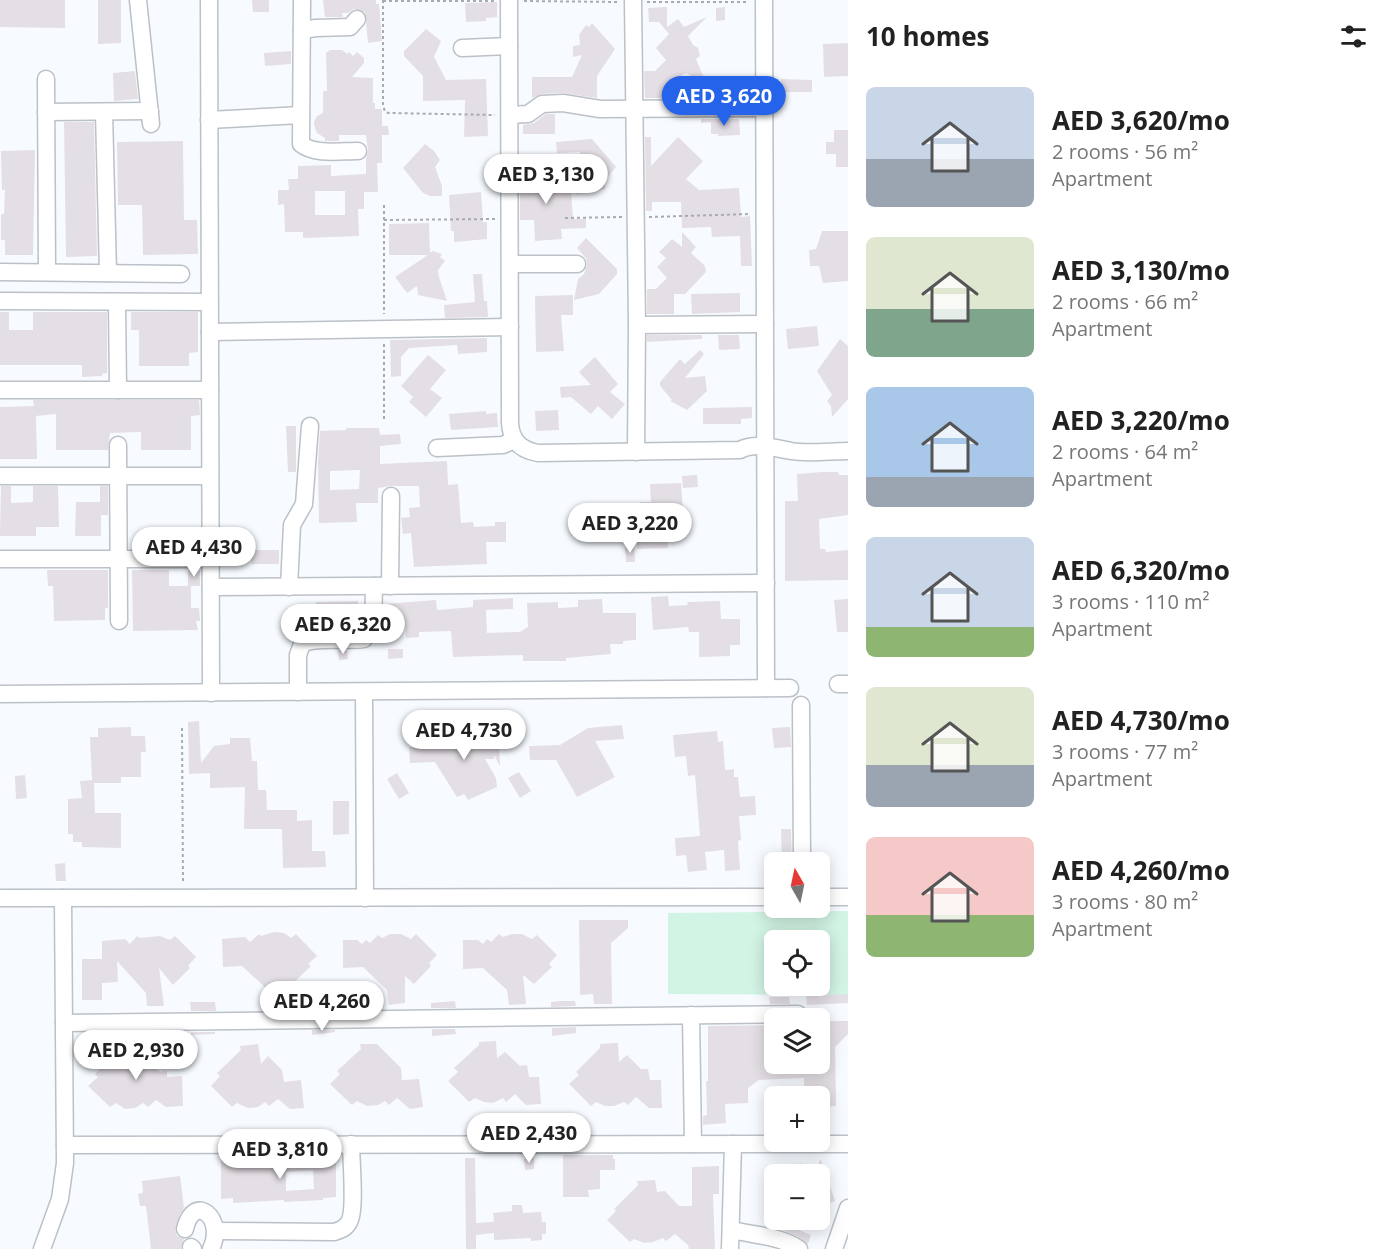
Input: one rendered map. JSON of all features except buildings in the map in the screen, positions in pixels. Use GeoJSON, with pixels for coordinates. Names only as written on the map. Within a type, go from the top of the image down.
{"type":"FeatureCollection","features":[{"type":"Feature","properties":{"kind":"street"},"geometry":{"type":"LineString","coordinates":[[46,112],[104,112],[150,118],[138,0]]}},
{"type":"Feature","properties":{"kind":"street"},"geometry":{"type":"LineString","coordinates":[[209,0],[211,693]]}},
{"type":"Feature","properties":{"kind":"street"},"geometry":{"type":"LineString","coordinates":[[302,0],[301,144],[315,150],[358,151]]}},
{"type":"Feature","properties":{"kind":"street"},"geometry":{"type":"LineString","coordinates":[[509,1],[510,423],[514,440],[529,451],[538,453],[740,450],[748,454],[765,451],[782,455],[791,451],[848,451]]}},
{"type":"Feature","properties":{"kind":"street"},"geometry":{"type":"LineString","coordinates":[[633,1],[637,325],[636,452]]}},
{"type":"Feature","properties":{"kind":"street"},"geometry":{"type":"LineString","coordinates":[[764,1],[766,688]]}},
{"type":"Feature","properties":{"kind":"street"},"geometry":{"type":"LineString","coordinates":[[302,30],[350,27],[357,19]]}},
{"type":"Feature","properties":{"kind":"street"},"geometry":{"type":"LineString","coordinates":[[462,48],[509,46]]}},
{"type":"Feature","properties":{"kind":"street"},"geometry":{"type":"LineString","coordinates":[[46,79],[47,272]]}},
{"type":"Feature","properties":{"kind":"street"},"geometry":{"type":"LineString","coordinates":[[510,115],[528,114],[542,104],[563,103],[593,108],[764,108]]}},
{"type":"Feature","properties":{"kind":"street"},"geometry":{"type":"LineString","coordinates":[[104,112],[108,273]]}},
{"type":"Feature","properties":{"kind":"street"},"geometry":{"type":"LineString","coordinates":[[209,120],[301,115]]}},
{"type":"Feature","properties":{"kind":"street"},"geometry":{"type":"LineString","coordinates":[[510,264],[577,264]]}},
{"type":"Feature","properties":{"kind":"street"},"geometry":{"type":"LineString","coordinates":[[0,272],[181,274]]}},
{"type":"Feature","properties":{"kind":"street"},"geometry":{"type":"LineString","coordinates":[[0,301],[209,302]]}},
{"type":"Feature","properties":{"kind":"street"},"geometry":{"type":"LineString","coordinates":[[117,302],[118,390]]}},
{"type":"Feature","properties":{"kind":"street"},"geometry":{"type":"LineString","coordinates":[[637,325],[765,324]]}},
{"type":"Feature","properties":{"kind":"street"},"geometry":{"type":"LineString","coordinates":[[210,332],[510,327]]}},
{"type":"Feature","properties":{"kind":"street"},"geometry":{"type":"LineString","coordinates":[[0,390],[210,390]]}},
{"type":"Feature","properties":{"kind":"street"},"geometry":{"type":"LineString","coordinates":[[289,587],[292,525],[304,504],[310,426]]}},
{"type":"Feature","properties":{"kind":"street"},"geometry":{"type":"LineString","coordinates":[[437,448],[503,445],[514,440]]}},
{"type":"Feature","properties":{"kind":"street"},"geometry":{"type":"LineString","coordinates":[[118,445],[119,621]]}},
{"type":"Feature","properties":{"kind":"street"},"geometry":{"type":"LineString","coordinates":[[0,476],[210,476]]}},
{"type":"Feature","properties":{"kind":"street"},"geometry":{"type":"LineString","coordinates":[[298,692],[298,655],[302,644],[308,641],[364,639],[371,630],[382,586],[391,496]]}},
{"type":"Feature","properties":{"kind":"street"},"geometry":{"type":"LineString","coordinates":[[0,559],[211,559]]}},
{"type":"Feature","properties":{"kind":"street"},"geometry":{"type":"LineString","coordinates":[[211,588],[765,583]]}},
{"type":"Feature","properties":{"kind":"street"},"geometry":{"type":"LineString","coordinates":[[0,694],[790,688]]}},
{"type":"Feature","properties":{"kind":"street"},"geometry":{"type":"LineString","coordinates":[[364,692],[365,898]]}},
{"type":"Feature","properties":{"kind":"street"},"geometry":{"type":"LineString","coordinates":[[801,705],[802,852]]}},
{"type":"Feature","properties":{"kind":"street"},"geometry":{"type":"LineString","coordinates":[[0,898],[764,897]]}},
{"type":"Feature","properties":{"kind":"street"},"geometry":{"type":"LineString","coordinates":[[830,897],[848,897]]}},
{"type":"Feature","properties":{"kind":"street"},"geometry":{"type":"LineString","coordinates":[[42,1249],[60,1199],[63,1181],[65,1145],[63,898]]}},
{"type":"Feature","properties":{"kind":"street"},"geometry":{"type":"LineString","coordinates":[[64,1023],[764,1014]]}},
{"type":"Feature","properties":{"kind":"street"},"geometry":{"type":"LineString","coordinates":[[691,1015],[693,1144]]}},
{"type":"Feature","properties":{"kind":"street"},"geometry":{"type":"LineString","coordinates":[[216,1231],[340,1231],[352,1216],[351,1144]]}},
{"type":"Feature","properties":{"kind":"street"},"geometry":{"type":"LineString","coordinates":[[730,1249],[732,1144]]}},
{"type":"Feature","properties":{"kind":"street"},"geometry":{"type":"LineString","coordinates":[[65,1145],[848,1144]]}},
{"type":"Feature","properties":{"kind":"street"},"geometry":{"type":"LineString","coordinates":[[834,1249],[848,1208]]}},
{"type":"Feature","properties":{"kind":"street"},"geometry":{"type":"LineString","coordinates":[[185,1229],[189,1216],[194,1212],[201,1210],[207,1212],[212,1217],[216,1231],[211,1249]]}},
{"type":"Feature","properties":{"kind":"street"},"geometry":{"type":"LineString","coordinates":[[732,1230],[767,1237],[791,1244],[799,1249]]}},
{"type":"Feature","properties":{"kind":"path"},"geometry":{"type":"LineString","coordinates":[[510,115],[385,112],[383,105],[383,0],[764,1]]}},
{"type":"Feature","properties":{"kind":"path"},"geometry":{"type":"LineString","coordinates":[[384,205],[384,419]]}},
{"type":"Feature","properties":{"kind":"path"},"geometry":{"type":"LineString","coordinates":[[565,218],[764,214]]}},
{"type":"Feature","properties":{"kind":"path"},"geometry":{"type":"LineString","coordinates":[[384,220],[510,219]]}},
{"type":"Feature","properties":{"kind":"path"},"geometry":{"type":"LineString","coordinates":[[182,728],[183,898]]}},
{"type":"Feature","properties":{"kind":"green space"},"geometry":{"type":"Polygon","coordinates":[[[830,911],[848,911],[848,995],[830,995],[830,930],[764,930],[764,995],[668,994],[668,913],[764,912],[764,918],[830,918],[830,911]]]}}]}
